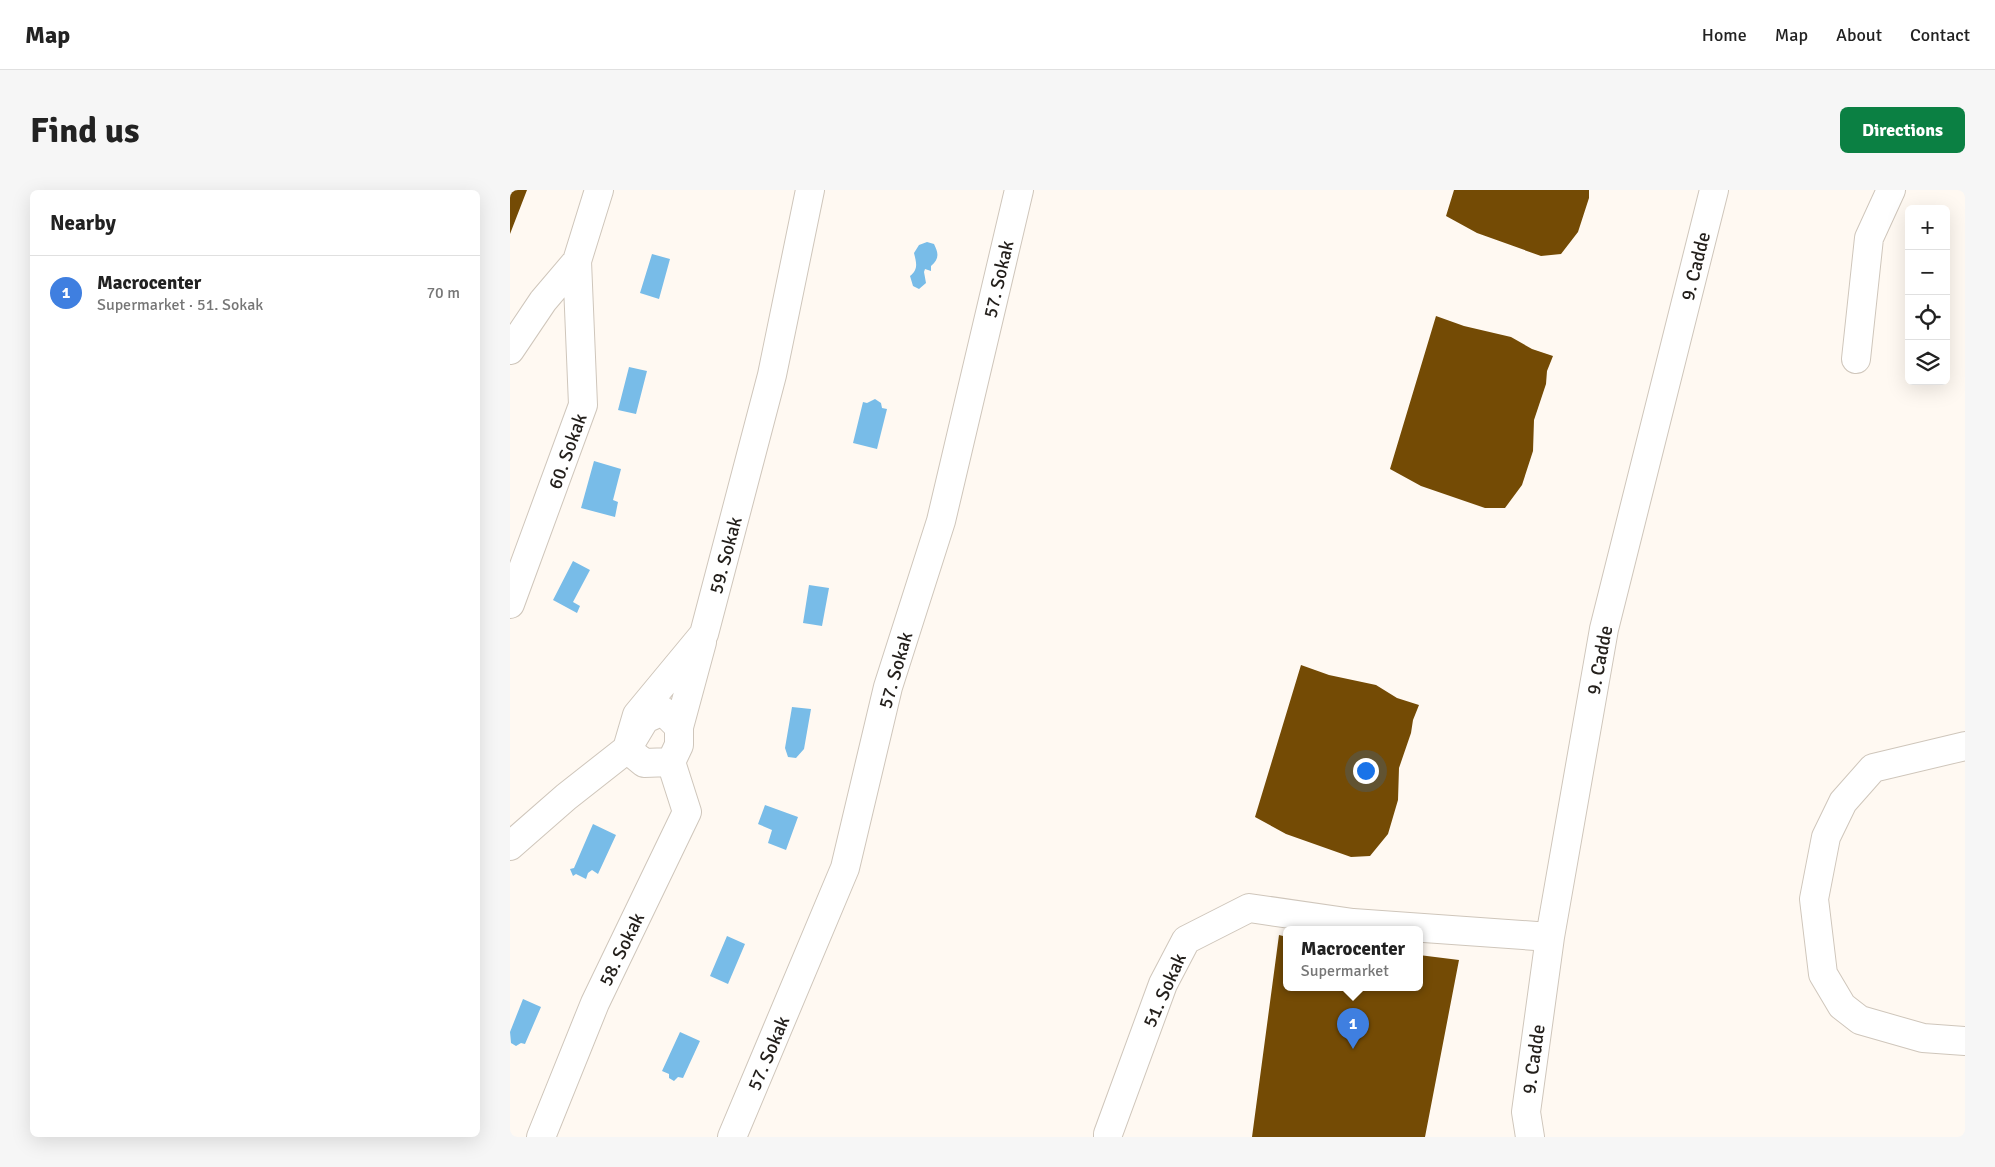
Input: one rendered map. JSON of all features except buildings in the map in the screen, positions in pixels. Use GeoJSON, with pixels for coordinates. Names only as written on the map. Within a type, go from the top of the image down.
{"type":"FeatureCollection","features":[{"type":"Feature","properties":{"kind":"street"},"geometry":{"type":"LineString","coordinates":[[510,350],[543,301],[577,261],[599,190]]}},
{"type":"Feature","properties":{"kind":"street","name":"59. Sokak"},"geometry":{"type":"LineString","coordinates":[[627,749],[637,715],[704,634],[772,375],[810,190]]}},
{"type":"Feature","properties":{"kind":"street","name":"57. Sokak"},"geometry":{"type":"LineString","coordinates":[[732,1137],[845,868],[888,687],[942,521],[1019,190]]}},
{"type":"Feature","properties":{"kind":"street","name":"9. Cadde"},"geometry":{"type":"LineString","coordinates":[[1528,1125],[1550,937],[1604,629],[1714,190]]}},
{"type":"Feature","properties":{"kind":"street"},"geometry":{"type":"LineString","coordinates":[[1856,358],[1869,238],[1891,190]]}},
{"type":"Feature","properties":{"kind":"street","name":"60. Sokak"},"geometry":{"type":"LineString","coordinates":[[510,604],[583,405],[577,261]]}},
{"type":"Feature","properties":{"kind":"street"},"geometry":{"type":"LineString","coordinates":[[627,749],[644,763],[672,762],[679,745],[679,727],[704,634]]}},
{"type":"Feature","properties":{"kind":"street"},"geometry":{"type":"LineString","coordinates":[[510,846],[566,797],[627,749],[645,718],[663,711],[679,727]]}},
{"type":"Feature","properties":{"kind":"street"},"geometry":{"type":"LineString","coordinates":[[1965,746],[1873,768],[1843,802],[1826,837],[1814,900],[1822,974],[1842,1006],[1860,1020],[1923,1038],[1965,1041]]}},
{"type":"Feature","properties":{"kind":"street","name":"58. Sokak"},"geometry":{"type":"LineString","coordinates":[[541,1137],[595,1003],[687,812],[672,762]]}},
{"type":"Feature","properties":{"kind":"street","name":"51. Sokak"},"geometry":{"type":"LineString","coordinates":[[1108,1137],[1162,984],[1186,940],[1249,908],[1353,923],[1395,926]]}},
{"type":"Feature","properties":{"kind":"street","name":"51. Sokak"},"geometry":{"type":"LineString","coordinates":[[1423,928],[1550,937]]}},
{"type":"Feature","properties":{"kind":"street"},"geometry":{"type":"LineString","coordinates":[[1508,1137],[1528,1125]]}},
{"type":"Feature","properties":{"kind":"water"},"geometry":{"type":"Polygon","coordinates":[[[927,242],[934,244],[937,256],[936,261],[931,266],[931,271],[925,269],[926,283],[919,289],[913,286],[910,276],[916,268],[914,253],[919,245],[927,242]]]}},
{"type":"Feature","properties":{"kind":"water"},"geometry":{"type":"Polygon","coordinates":[[[652,254],[670,259],[659,299],[640,293],[652,254]]]}},
{"type":"Feature","properties":{"kind":"water"},"geometry":{"type":"Polygon","coordinates":[[[629,367],[647,371],[636,414],[618,410],[629,367]]]}},
{"type":"Feature","properties":{"kind":"water"},"geometry":{"type":"Polygon","coordinates":[[[875,399],[881,403],[882,408],[887,409],[877,449],[853,443],[863,402],[867,403],[875,399]]]}},
{"type":"Feature","properties":{"kind":"water"},"geometry":{"type":"Polygon","coordinates":[[[594,461],[621,469],[613,500],[618,502],[615,517],[581,508],[594,461]]]}},
{"type":"Feature","properties":{"kind":"water"},"geometry":{"type":"Polygon","coordinates":[[[573,561],[590,570],[573,602],[580,606],[577,613],[553,600],[573,561]]]}},
{"type":"Feature","properties":{"kind":"water"},"geometry":{"type":"Polygon","coordinates":[[[809,585],[829,588],[822,626],[803,623],[809,585]]]}},
{"type":"Feature","properties":{"kind":"water"},"geometry":{"type":"Polygon","coordinates":[[[792,707],[811,709],[804,749],[796,758],[788,757],[785,748],[792,707]]]}},
{"type":"Feature","properties":{"kind":"water"},"geometry":{"type":"Polygon","coordinates":[[[765,805],[798,817],[786,850],[768,843],[772,830],[758,824],[765,805]]]}},
{"type":"Feature","properties":{"kind":"water"},"geometry":{"type":"Polygon","coordinates":[[[593,824],[616,835],[598,874],[592,870],[588,873],[586,879],[576,874],[573,876],[570,869],[574,868],[593,824]]]}},
{"type":"Feature","properties":{"kind":"water"},"geometry":{"type":"Polygon","coordinates":[[[727,936],[745,944],[728,984],[710,976],[727,936]]]}},
{"type":"Feature","properties":{"kind":"water"},"geometry":{"type":"Polygon","coordinates":[[[523,999],[541,1007],[525,1044],[521,1043],[516,1046],[511,1043],[510,1032],[523,999]]]}},
{"type":"Feature","properties":{"kind":"water"},"geometry":{"type":"Polygon","coordinates":[[[680,1032],[700,1041],[683,1078],[678,1077],[674,1081],[669,1078],[669,1074],[662,1071],[680,1032]]]}},
{"type":"Feature","properties":{"kind":"place","name":"Macrocenter"},"geometry":{"type":"Point","coordinates":[1353,1049]}}]}
